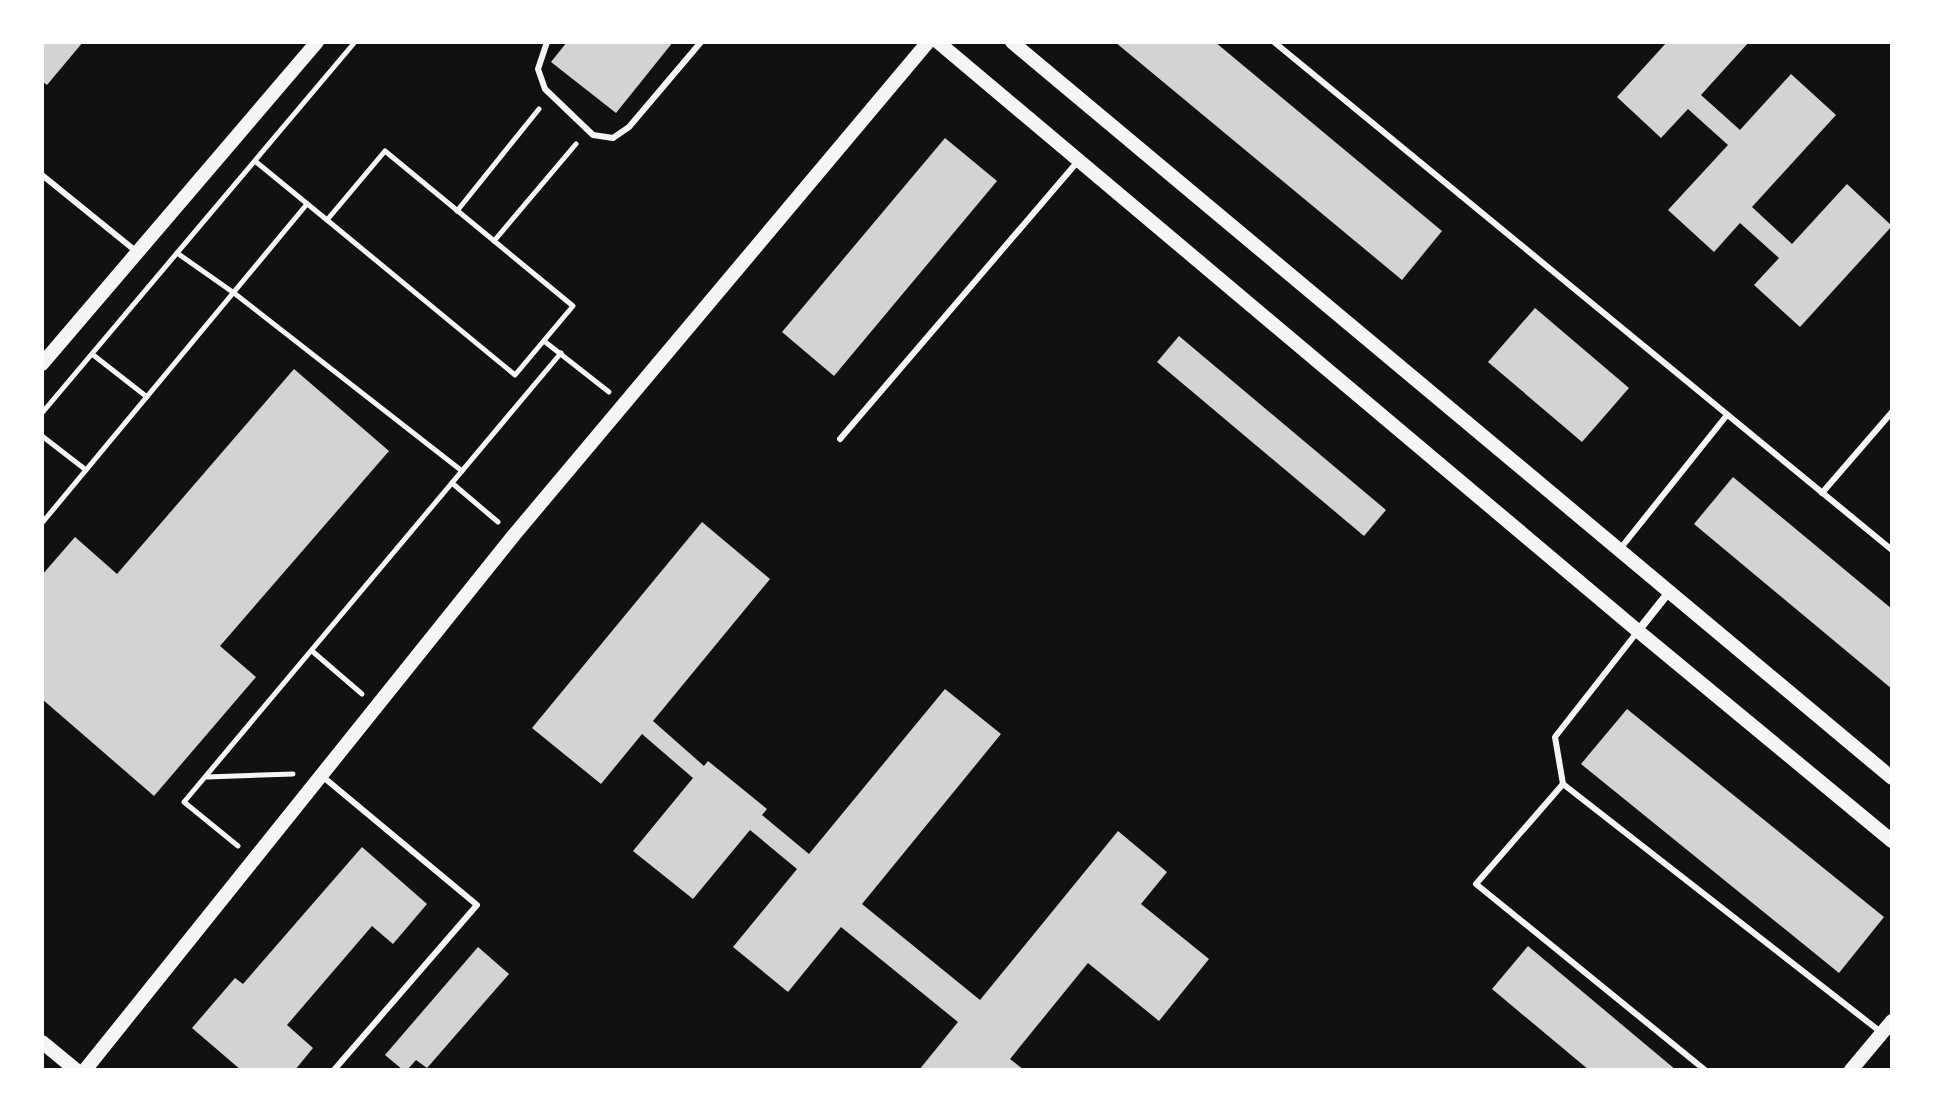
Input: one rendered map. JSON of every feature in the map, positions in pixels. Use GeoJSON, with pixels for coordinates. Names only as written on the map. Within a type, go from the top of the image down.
{"type":"FeatureCollection","features":[{"type":"Feature","properties":{"kind":"street"},"geometry":{"type":"LineString","coordinates":[[42,364],[317,42]]}},
{"type":"Feature","properties":{"kind":"street"},"geometry":{"type":"LineString","coordinates":[[85,1070],[514,535],[928,42]]}},
{"type":"Feature","properties":{"kind":"street"},"geometry":{"type":"LineString","coordinates":[[938,42],[1892,841]]}},
{"type":"Feature","properties":{"kind":"street"},"geometry":{"type":"LineString","coordinates":[[1012,42],[1892,778]]}},
{"type":"Feature","properties":{"kind":"street"},"geometry":{"type":"LineString","coordinates":[[1638,631],[1669,592]]}},
{"type":"Feature","properties":{"kind":"street"},"geometry":{"type":"LineString","coordinates":[[1851,1070],[1892,1021]]}},
{"type":"Feature","properties":{"kind":"street"},"geometry":{"type":"LineString","coordinates":[[42,1042],[76,1070]]}},
{"type":"Feature","properties":{"kind":"lane"},"geometry":{"type":"LineString","coordinates":[[547,42],[538,69],[545,89],[593,135],[613,138],[629,127],[701,42]]}},
{"type":"Feature","properties":{"kind":"lane"},"geometry":{"type":"LineString","coordinates":[[1274,42],[1892,550]]}},
{"type":"Feature","properties":{"kind":"lane"},"geometry":{"type":"LineString","coordinates":[[840,439],[1079,160]]}},
{"type":"Feature","properties":{"kind":"lane"},"geometry":{"type":"LineString","coordinates":[[42,175],[137,252]]}},
{"type":"Feature","properties":{"kind":"lane"},"geometry":{"type":"LineString","coordinates":[[1822,493],[1892,412]]}},
{"type":"Feature","properties":{"kind":"lane"},"geometry":{"type":"LineString","coordinates":[[1619,550],[1727,415]]}},
{"type":"Feature","properties":{"kind":"lane"},"geometry":{"type":"LineString","coordinates":[[1638,631],[1555,737],[1563,784],[1882,1033]]}},
{"type":"Feature","properties":{"kind":"lane"},"geometry":{"type":"LineString","coordinates":[[322,776],[477,905],[334,1070]]}},
{"type":"Feature","properties":{"kind":"lane"},"geometry":{"type":"LineString","coordinates":[[1563,784],[1476,884],[1705,1070]]}},
{"type":"Feature","properties":{"kind":"path"},"geometry":{"type":"LineString","coordinates":[[42,413],[355,42]]}},
{"type":"Feature","properties":{"kind":"path"},"geometry":{"type":"LineString","coordinates":[[457,211],[534,115]]}},
{"type":"Feature","properties":{"kind":"path"},"geometry":{"type":"LineString","coordinates":[[494,241],[574,147]]}},
{"type":"Feature","properties":{"kind":"path"},"geometry":{"type":"LineString","coordinates":[[255,161],[515,375],[573,306],[385,151],[327,220]]}},
{"type":"Feature","properties":{"kind":"path"},"geometry":{"type":"LineString","coordinates":[[42,523],[307,204]]}},
{"type":"Feature","properties":{"kind":"path"},"geometry":{"type":"LineString","coordinates":[[177,253],[234,293],[462,471]]}},
{"type":"Feature","properties":{"kind":"path"},"geometry":{"type":"LineString","coordinates":[[544,341],[613,395]]}},
{"type":"Feature","properties":{"kind":"path"},"geometry":{"type":"LineString","coordinates":[[241,848],[184,802],[561,353]]}},
{"type":"Feature","properties":{"kind":"path"},"geometry":{"type":"LineString","coordinates":[[92,354],[147,397]]}},
{"type":"Feature","properties":{"kind":"path"},"geometry":{"type":"LineString","coordinates":[[42,436],[86,470]]}},
{"type":"Feature","properties":{"kind":"path"},"geometry":{"type":"LineString","coordinates":[[452,483],[505,527]]}},
{"type":"Feature","properties":{"kind":"path"},"geometry":{"type":"LineString","coordinates":[[312,650],[365,697]]}},
{"type":"Feature","properties":{"kind":"path"},"geometry":{"type":"LineString","coordinates":[[206,777],[302,774]]}},
{"type":"Feature","properties":{"kind":"building"},"geometry":{"type":"Polygon","coordinates":[[[42,42],[83,42],[47,85],[42,81],[42,42]]]}},
{"type":"Feature","properties":{"kind":"building"},"geometry":{"type":"Polygon","coordinates":[[[567,42],[673,42],[616,113],[551,62],[567,42]]]}},
{"type":"Feature","properties":{"kind":"building"},"geometry":{"type":"Polygon","coordinates":[[[1115,42],[1215,42],[1442,231],[1402,280],[1115,42]]]}},
{"type":"Feature","properties":{"kind":"building"},"geometry":{"type":"Polygon","coordinates":[[[1667,42],[1749,42],[1701,95],[1740,130],[1791,74],[1836,115],[1752,207],[1792,244],[1847,184],[1892,226],[1800,327],[1754,285],[1779,258],[1740,223],[1714,252],[1668,210],[1728,145],[1688,109],[1661,138],[1617,97],[1667,42]]]}},
{"type":"Feature","properties":{"kind":"building"},"geometry":{"type":"Polygon","coordinates":[[[945,138],[997,181],[834,376],[782,332],[945,138]]]}},
{"type":"Feature","properties":{"kind":"building"},"geometry":{"type":"Polygon","coordinates":[[[1535,308],[1629,388],[1582,442],[1488,362],[1535,308]]]}},
{"type":"Feature","properties":{"kind":"building"},"geometry":{"type":"Polygon","coordinates":[[[1179,336],[1386,510],[1364,536],[1157,362],[1179,336]]]}},
{"type":"Feature","properties":{"kind":"building"},"geometry":{"type":"Polygon","coordinates":[[[294,369],[389,451],[220,646],[256,677],[154,796],[42,699],[42,575],[75,537],[117,574],[294,369]]]}},
{"type":"Feature","properties":{"kind":"building"},"geometry":{"type":"Polygon","coordinates":[[[1733,477],[1892,609],[1892,689],[1694,524],[1733,477]]]}},
{"type":"Feature","properties":{"kind":"building"},"geometry":{"type":"Polygon","coordinates":[[[702,522],[770,579],[653,721],[704,766],[708,761],[767,809],[762,815],[809,854],[945,689],[1001,734],[862,904],[980,1000],[1118,831],[1167,872],[1141,904],[1209,959],[1159,1021],[1088,963],[1010,1059],[1024,1070],[919,1070],[958,1022],[841,927],[788,992],[733,947],[797,869],[750,830],[693,899],[633,851],[693,778],[642,734],[601,784],[532,728],[702,522]]]}},
{"type":"Feature","properties":{"kind":"building"},"geometry":{"type":"Polygon","coordinates":[[[1627,709],[1884,917],[1839,973],[1581,764],[1627,709]]]}},
{"type":"Feature","properties":{"kind":"building"},"geometry":{"type":"Polygon","coordinates":[[[362,847],[427,904],[393,944],[372,926],[287,1025],[313,1048],[295,1070],[241,1070],[192,1028],[235,978],[243,984],[362,847]]]}},
{"type":"Feature","properties":{"kind":"building"},"geometry":{"type":"Polygon","coordinates":[[[1528,946],[1676,1070],[1589,1070],[1492,989],[1528,946]]]}},
{"type":"Feature","properties":{"kind":"building"},"geometry":{"type":"Polygon","coordinates":[[[478,947],[509,974],[427,1068],[416,1060],[407,1070],[403,1070],[385,1055],[478,947]]]}}]}
